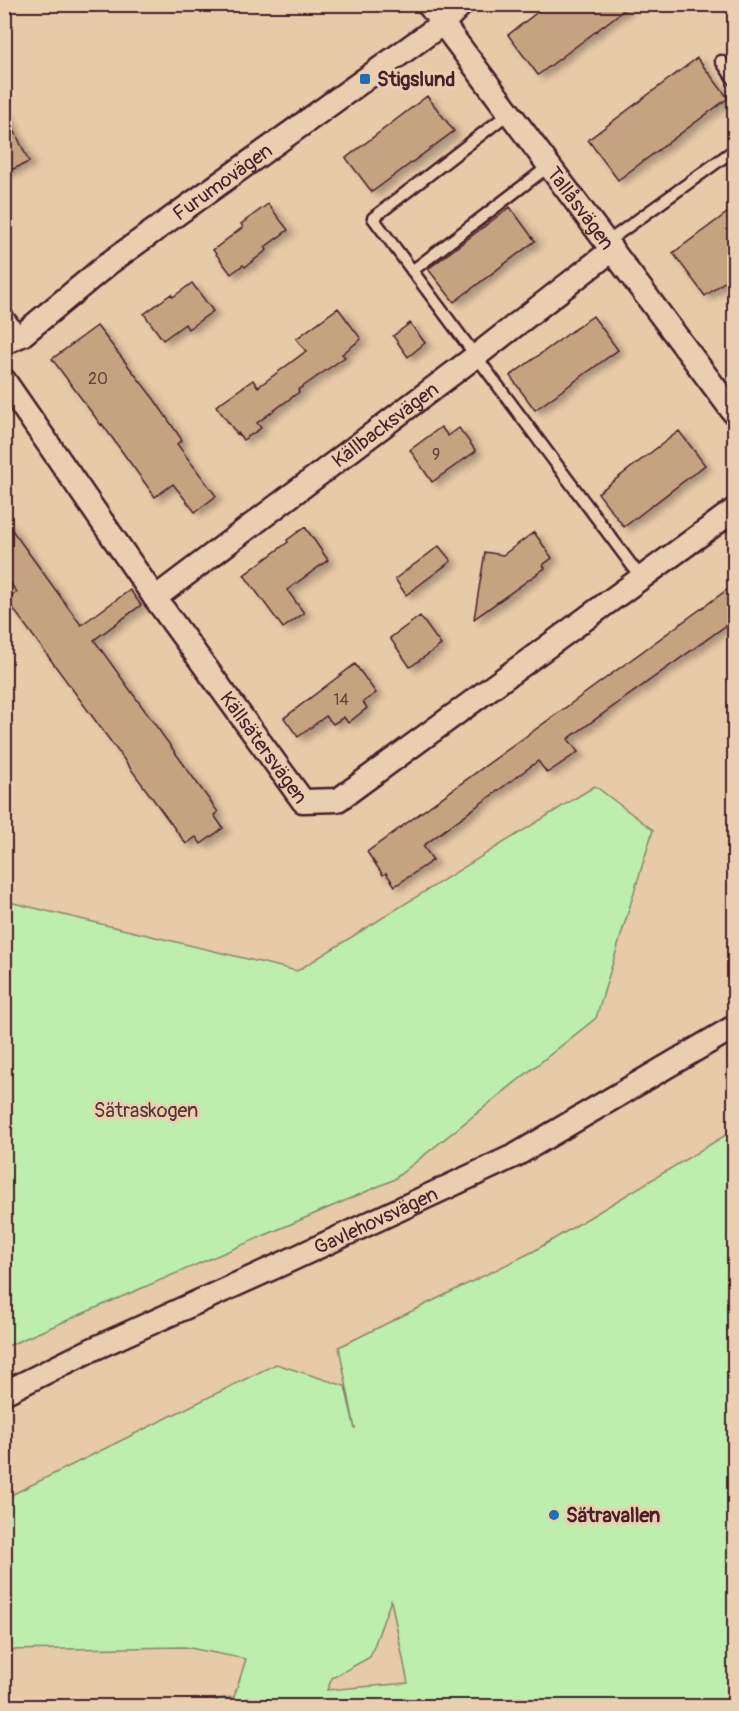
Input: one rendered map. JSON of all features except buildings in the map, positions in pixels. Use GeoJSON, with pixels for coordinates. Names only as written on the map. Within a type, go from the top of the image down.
{"type":"FeatureCollection","features":[{"type":"Feature","properties":{"kind":"street","name":"Tallåsvägen"},"geometry":{"type":"LineString","coordinates":[[428,4],[735,413]]}},
{"type":"Feature","properties":{"kind":"street","name":"Furumovägen"},"geometry":{"type":"LineString","coordinates":[[13,339],[109,263],[442,24],[462,4]]}},
{"type":"Feature","properties":{"kind":"street","name":"Källbacksvägen"},"geometry":{"type":"LineString","coordinates":[[155,598],[476,356],[609,246]]}},
{"type":"Feature","properties":{"kind":"street","name":"Källsätersvägen"},"geometry":{"type":"LineString","coordinates":[[4,380],[155,598],[303,801],[338,800],[735,510]]}},
{"type":"Feature","properties":{"kind":"street","name":"Gavlehovsvägen"},"geometry":{"type":"LineString","coordinates":[[4,1393],[91,1350],[516,1155],[735,1027]]}},
{"type":"Feature","properties":{"kind":"lane"},"geometry":{"type":"LineString","coordinates":[[721,61],[735,80]]}},
{"type":"Feature","properties":{"kind":"lane"},"geometry":{"type":"LineString","coordinates":[[509,113],[373,218],[642,579]]}},
{"type":"Feature","properties":{"kind":"lane"},"geometry":{"type":"LineString","coordinates":[[609,246],[735,150]]}},
{"type":"Feature","properties":{"kind":"lane"},"geometry":{"type":"LineString","coordinates":[[412,271],[549,166]]}},
{"type":"Feature","properties":{"kind":"lane"},"geometry":{"type":"LineString","coordinates":[[4,310],[13,339]]}},
{"type":"Feature","properties":{"kind":"green space","name":"Sätraskogen"},"geometry":{"type":"Polygon","coordinates":[[[595,786],[653,830],[596,1018],[393,1180],[5,1347],[5,901],[297,971],[595,786]]]}},
{"type":"Feature","properties":{"kind":"green space","name":"Sätravallen"},"geometry":{"type":"Polygon","coordinates":[[[734,1130],[734,1706],[218,1706],[216,1699],[234,1697],[246,1659],[185,1647],[5,1650],[5,1498],[276,1364],[345,1386],[355,1429],[339,1347],[534,1251],[734,1130]],[[391,1600],[370,1657],[332,1678],[327,1690],[408,1683],[391,1600]]]}},
{"type":"Feature","properties":{"kind":"place","name":"Stigslund"},"geometry":{"type":"Point","coordinates":[365,79]}},
{"type":"Feature","properties":{"kind":"place","name":"Sätravallen"},"geometry":{"type":"Point","coordinates":[554,1515]}}]}
